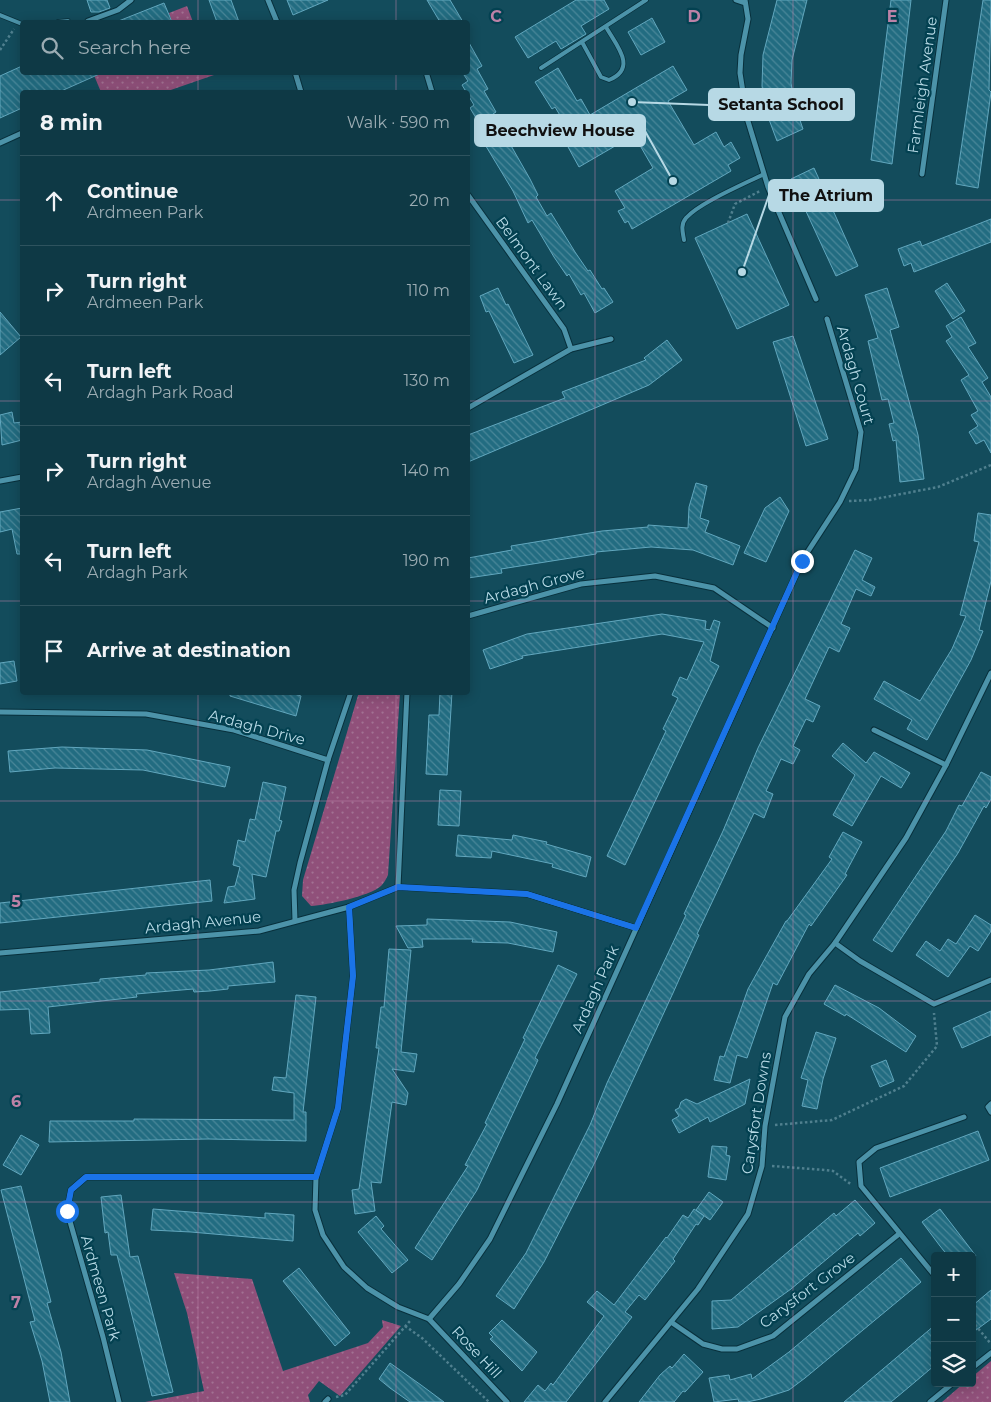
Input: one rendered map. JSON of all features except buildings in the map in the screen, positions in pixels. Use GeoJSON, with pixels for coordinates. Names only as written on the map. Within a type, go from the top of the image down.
{"type":"FeatureCollection","features":[{"type":"Feature","properties":{"kind":"street"},"geometry":{"type":"LineString","coordinates":[[91,20],[118,10],[131,0]]}},
{"type":"Feature","properties":{"kind":"street"},"geometry":{"type":"LineString","coordinates":[[268,0],[276,20]]}},
{"type":"Feature","properties":{"kind":"street"},"geometry":{"type":"LineString","coordinates":[[736,0],[745,2],[748,19],[741,55],[740,73],[746,118],[756,144],[768,187],[816,299]]}},
{"type":"Feature","properties":{"kind":"street","name":"Farmleigh Avenue"},"geometry":{"type":"LineString","coordinates":[[922,174],[946,0]]}},
{"type":"Feature","properties":{"kind":"street"},"geometry":{"type":"LineString","coordinates":[[295,75],[300,90]]}},
{"type":"Feature","properties":{"kind":"street"},"geometry":{"type":"LineString","coordinates":[[427,75],[431,90]]}},
{"type":"Feature","properties":{"kind":"street"},"geometry":{"type":"LineString","coordinates":[[0,143],[20,134]]}},
{"type":"Feature","properties":{"kind":"street","name":"Belmont Lawn"},"geometry":{"type":"LineString","coordinates":[[470,198],[564,329],[571,349]]}},
{"type":"Feature","properties":{"kind":"street","name":"Ardagh Court"},"geometry":{"type":"LineString","coordinates":[[827,319],[861,432],[856,469]]}},
{"type":"Feature","properties":{"kind":"street"},"geometry":{"type":"LineString","coordinates":[[470,407],[571,349],[611,339]]}},
{"type":"Feature","properties":{"kind":"street","name":"Ardagh Park"},"geometry":{"type":"LineString","coordinates":[[429,1319],[459,1284],[490,1238],[557,1104],[803,559],[840,502],[856,469]]}},
{"type":"Feature","properties":{"kind":"street"},"geometry":{"type":"LineString","coordinates":[[0,481],[20,477]]}},
{"type":"Feature","properties":{"kind":"street","name":"Ardagh Grove"},"geometry":{"type":"LineString","coordinates":[[470,615],[581,584],[655,576],[714,588],[773,628]]}},
{"type":"Feature","properties":{"kind":"street","name":"Carysfort Downs"},"geometry":{"type":"LineString","coordinates":[[604,1402],[698,1289],[748,1214],[762,1166],[765,1126],[785,1017],[809,974],[835,943],[906,838],[989,685],[991,673]]}},
{"type":"Feature","properties":{"kind":"street"},"geometry":{"type":"LineString","coordinates":[[295,921],[294,890],[328,760],[350,695]]}},
{"type":"Feature","properties":{"kind":"street"},"geometry":{"type":"LineString","coordinates":[[398,887],[408,695]]}},
{"type":"Feature","properties":{"kind":"street","name":"Ardagh Drive"},"geometry":{"type":"LineString","coordinates":[[0,712],[146,714],[234,730],[328,760]]}},
{"type":"Feature","properties":{"kind":"street"},"geometry":{"type":"LineString","coordinates":[[874,730],[946,765]]}},
{"type":"Feature","properties":{"kind":"street","name":"Ardagh Avenue"},"geometry":{"type":"LineString","coordinates":[[0,953],[259,931],[349,907],[398,887],[527,894],[636,928]]}},
{"type":"Feature","properties":{"kind":"street"},"geometry":{"type":"LineString","coordinates":[[349,907],[353,976],[338,1108],[316,1177],[315,1210],[323,1235],[344,1267],[367,1288],[398,1307],[429,1319]]}},
{"type":"Feature","properties":{"kind":"street"},"geometry":{"type":"LineString","coordinates":[[835,943],[860,961],[934,1004],[991,980]]}},
{"type":"Feature","properties":{"kind":"street"},"geometry":{"type":"LineString","coordinates":[[991,1104],[988,1107],[991,1112]]}},
{"type":"Feature","properties":{"kind":"street"},"geometry":{"type":"LineString","coordinates":[[931,1271],[861,1186],[859,1162],[876,1148],[964,1116]]}},
{"type":"Feature","properties":{"kind":"street","name":"Ardmeen Park"},"geometry":{"type":"LineString","coordinates":[[118,1402],[103,1337],[67,1211],[71,1190],[86,1177],[316,1177]]}},
{"type":"Feature","properties":{"kind":"street","name":"Carysfort Grove"},"geometry":{"type":"LineString","coordinates":[[671,1322],[703,1344],[722,1350],[738,1350],[773,1336],[899,1234]]}},
{"type":"Feature","properties":{"kind":"street","name":"Rose Hill"},"geometry":{"type":"LineString","coordinates":[[429,1319],[507,1402]]}},
{"type":"Feature","properties":{"kind":"street"},"geometry":{"type":"LineString","coordinates":[[976,1365],[991,1353]]}},
{"type":"Feature","properties":{"kind":"street"},"geometry":{"type":"LineString","coordinates":[[930,1402],[948,1387]]}},
{"type":"Feature","properties":{"kind":"lane"},"geometry":{"type":"LineString","coordinates":[[541,68],[646,0]]}},
{"type":"Feature","properties":{"kind":"lane"},"geometry":{"type":"LineString","coordinates":[[0,15],[20,24]]}},
{"type":"Feature","properties":{"kind":"lane"},"geometry":{"type":"LineString","coordinates":[[582,42],[600,77],[609,80],[618,77],[623,70],[624,62],[606,27]]}},
{"type":"Feature","properties":{"kind":"lane"},"geometry":{"type":"LineString","coordinates":[[684,240],[682,228],[685,219],[698,209],[764,174]]}},
{"type":"Feature","properties":{"kind":"path"},"geometry":{"type":"LineString","coordinates":[[0,50],[17,23]]}},
{"type":"Feature","properties":{"kind":"path"},"geometry":{"type":"LineString","coordinates":[[728,223],[735,204],[768,187]]}},
{"type":"Feature","properties":{"kind":"path"},"geometry":{"type":"LineString","coordinates":[[840,502],[870,500],[938,487],[991,466]]}},
{"type":"Feature","properties":{"kind":"path"},"geometry":{"type":"LineString","coordinates":[[765,1126],[832,1120],[904,1086],[937,1046],[934,1004]]}},
{"type":"Feature","properties":{"kind":"path"},"geometry":{"type":"LineString","coordinates":[[762,1166],[825,1170],[844,1178],[856,1188],[861,1186]]}},
{"type":"Feature","properties":{"kind":"path"},"geometry":{"type":"LineString","coordinates":[[326,1400],[345,1395],[416,1313]]}},
{"type":"Feature","properties":{"kind":"path"},"geometry":{"type":"LineString","coordinates":[[405,1326],[422,1338],[489,1402]]}},
{"type":"Feature","properties":{"kind":"path"},"geometry":{"type":"LineString","coordinates":[[976,1326],[991,1344]]}},
{"type":"Feature","properties":{"kind":"shaded area"},"geometry":{"type":"Polygon","coordinates":[[[187,6],[192,20],[171,20],[169,13],[187,6]]]}},
{"type":"Feature","properties":{"kind":"shaded area"},"geometry":{"type":"Polygon","coordinates":[[[94,75],[214,75],[171,90],[100,90],[94,75]]]}},
{"type":"Feature","properties":{"kind":"shaded area"},"geometry":{"type":"Polygon","coordinates":[[[358,695],[400,695],[388,875],[381,886],[368,893],[337,902],[311,906],[302,896],[303,880],[358,695]]]}},
{"type":"Feature","properties":{"kind":"shaded area"},"geometry":{"type":"Polygon","coordinates":[[[174,1273],[252,1279],[283,1371],[368,1343],[383,1327],[382,1320],[401,1326],[340,1396],[319,1381],[308,1395],[310,1402],[145,1402],[204,1391],[187,1313],[174,1273]]]}},
{"type":"Feature","properties":{"kind":"shaded area"},"geometry":{"type":"Polygon","coordinates":[[[991,1361],[991,1402],[942,1402],[959,1387],[976,1387],[976,1374],[991,1361]]]}},
{"type":"Feature","properties":{"kind":"place","name":"Setanta School"},"geometry":{"type":"Point","coordinates":[632,102]}},
{"type":"Feature","properties":{"kind":"place","name":"Beechview House"},"geometry":{"type":"Point","coordinates":[673,181]}},
{"type":"Feature","properties":{"kind":"place","name":"The Atrium"},"geometry":{"type":"Point","coordinates":[742,272]}},
{"type":"Feature","properties":{"kind":"route"},"geometry":{"type":"LineString","coordinates":[[67,1211],[71,1190],[86,1177],[316,1177],[338,1108],[353,976],[349,907],[398,887],[527,894],[636,928],[802,561]]}}]}
